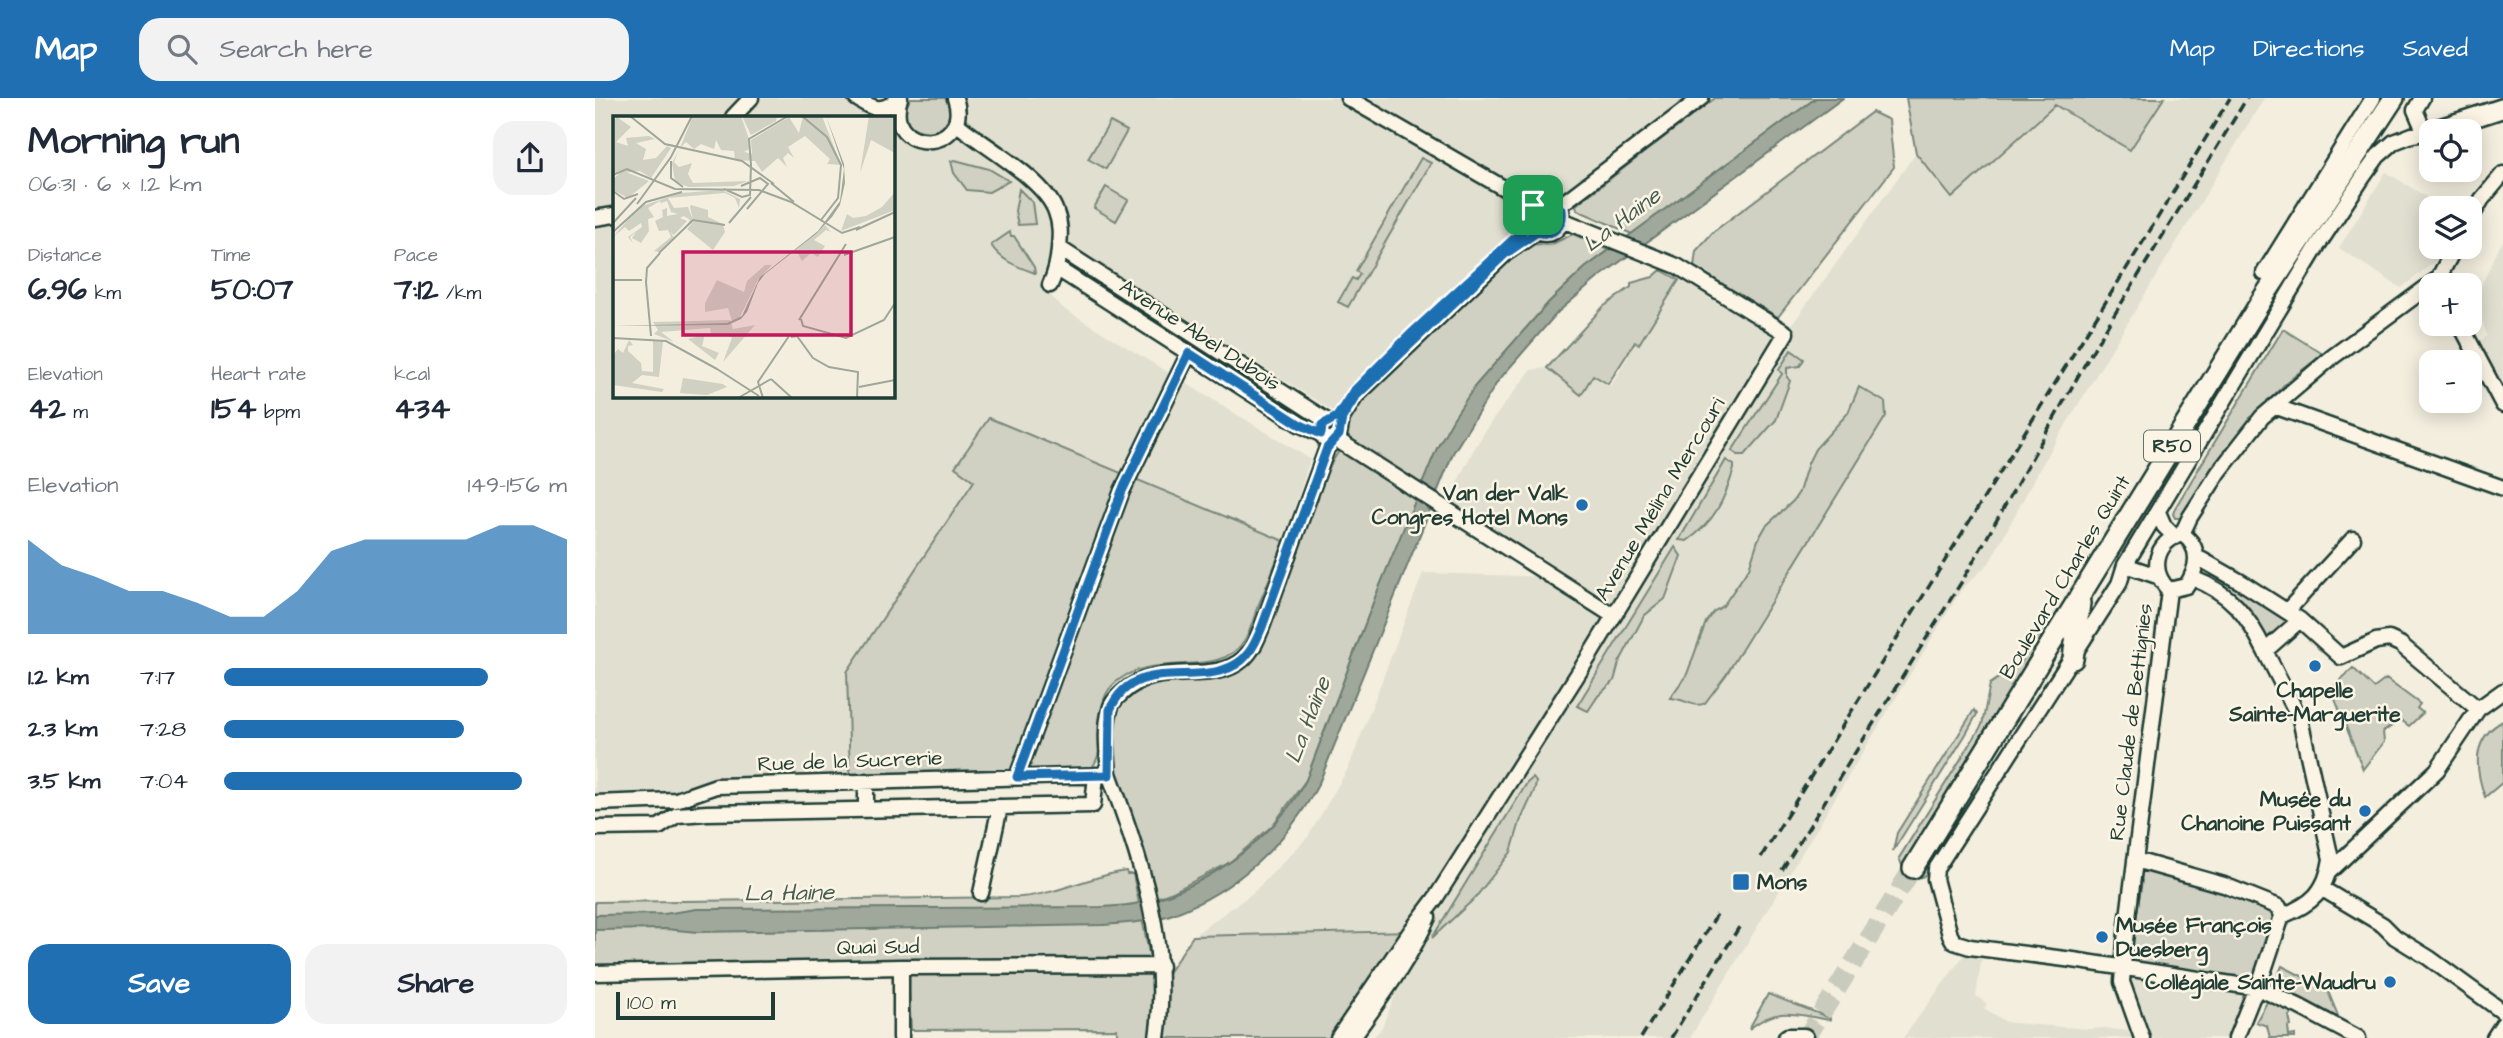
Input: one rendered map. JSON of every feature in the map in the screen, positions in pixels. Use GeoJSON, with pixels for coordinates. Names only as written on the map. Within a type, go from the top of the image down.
{"type":"FeatureCollection","features":[{"type":"Feature","properties":{"kind":"highway"},"geometry":{"type":"LineString","coordinates":[[2263,298],[2278,262],[2383,98]]}},
{"type":"Feature","properties":{"kind":"highway","name":"Boulevard Charles Quint"},"geometry":{"type":"LineString","coordinates":[[1913,867],[2263,298],[2394,98]]}},
{"type":"Feature","properties":{"kind":"highway"},"geometry":{"type":"LineString","coordinates":[[2073,659],[2081,595]]}},
{"type":"Feature","properties":{"kind":"main road"},"geometry":{"type":"LineString","coordinates":[[2469,119],[2503,108]]}},
{"type":"Feature","properties":{"kind":"main road"},"geometry":{"type":"LineString","coordinates":[[1788,1038],[1804,1038]]}},
{"type":"Feature","properties":{"kind":"street"},"geometry":{"type":"LineString","coordinates":[[734,116],[749,100],[762,98]]}},
{"type":"Feature","properties":{"kind":"street"},"geometry":{"type":"LineString","coordinates":[[847,98],[877,116]]}},
{"type":"Feature","properties":{"kind":"street"},"geometry":{"type":"LineString","coordinates":[[856,98],[882,109],[899,98]]}},
{"type":"Feature","properties":{"kind":"street"},"geometry":{"type":"LineString","coordinates":[[899,98],[896,124],[913,138],[931,141],[946,135],[956,123],[958,111],[955,98]]}},
{"type":"Feature","properties":{"kind":"street"},"geometry":{"type":"LineString","coordinates":[[1348,98],[1533,205]]}},
{"type":"Feature","properties":{"kind":"street"},"geometry":{"type":"LineString","coordinates":[[1534,228],[1553,232],[1561,213],[1701,98]]}},
{"type":"Feature","properties":{"kind":"street"},"geometry":{"type":"LineString","coordinates":[[2264,273],[2373,98]]}},
{"type":"Feature","properties":{"kind":"street"},"geometry":{"type":"LineString","coordinates":[[2421,119],[2415,110],[2422,98]]}},
{"type":"Feature","properties":{"kind":"street"},"geometry":{"type":"LineString","coordinates":[[956,123],[1045,192],[1057,213],[1061,229],[1058,269],[1050,285]]}},
{"type":"Feature","properties":{"kind":"street"},"geometry":{"type":"LineString","coordinates":[[2357,1037],[2258,988],[1970,947],[1954,942],[1935,880],[1936,869],[2119,584],[2125,565],[2318,245],[2378,156],[2394,142],[2419,134]]}},
{"type":"Feature","properties":{"kind":"street"},"geometry":{"type":"LineString","coordinates":[[2482,199],[2503,174]]}},
{"type":"Feature","properties":{"kind":"street"},"geometry":{"type":"LineString","coordinates":[[1534,228],[1528,214],[1533,205],[1546,200],[1561,213]]}},
{"type":"Feature","properties":{"kind":"street","name":"Avenue Mélina Mercouri"},"geometry":{"type":"LineString","coordinates":[[1338,1038],[1435,899],[1614,616],[1786,333],[1677,265],[1597,233],[1561,213]]}},
{"type":"Feature","properties":{"kind":"street"},"geometry":{"type":"LineString","coordinates":[[595,218],[613,215]]}},
{"type":"Feature","properties":{"kind":"street"},"geometry":{"type":"LineString","coordinates":[[595,828],[659,827],[677,815],[697,814],[1093,805],[1103,775],[1113,702],[1131,685],[1149,676],[1224,669],[1243,659],[1254,645],[1327,448],[1329,430],[1353,392],[1412,333],[1534,228]]}},
{"type":"Feature","properties":{"kind":"street","name":"Avenue Abel Dubois"},"geometry":{"type":"LineString","coordinates":[[1059,248],[1329,430]]}},
{"type":"Feature","properties":{"kind":"street","name":"Avenue Abel Dubois"},"geometry":{"type":"LineString","coordinates":[[1058,269],[1299,424],[1329,430]]}},
{"type":"Feature","properties":{"kind":"street"},"geometry":{"type":"LineString","coordinates":[[2157,576],[2157,559],[2166,544],[2178,536],[2218,472],[2245,436],[2274,406],[2331,358],[2419,297]]}},
{"type":"Feature","properties":{"kind":"street"},"geometry":{"type":"LineString","coordinates":[[2466,336],[2503,405]]}},
{"type":"Feature","properties":{"kind":"street"},"geometry":{"type":"LineString","coordinates":[[1017,777],[1122,491],[1189,353]]}},
{"type":"Feature","properties":{"kind":"street"},"geometry":{"type":"LineString","coordinates":[[2274,406],[2503,488]]}},
{"type":"Feature","properties":{"kind":"street"},"geometry":{"type":"LineString","coordinates":[[1329,430],[1403,481],[1614,616]]}},
{"type":"Feature","properties":{"kind":"street"},"geometry":{"type":"LineString","coordinates":[[2125,565],[2157,576],[2169,590],[2186,586],[2192,578],[2197,557],[2195,546],[2164,526],[2158,512]]}},
{"type":"Feature","properties":{"kind":"street"},"geometry":{"type":"LineString","coordinates":[[2287,611],[2353,539]]}},
{"type":"Feature","properties":{"kind":"street"},"geometry":{"type":"LineString","coordinates":[[2197,557],[2300,620],[2341,657],[2383,639],[2400,644],[2478,709]]}},
{"type":"Feature","properties":{"kind":"street"},"geometry":{"type":"LineString","coordinates":[[2192,578],[2221,591],[2235,603],[2256,632],[2300,719],[2331,859],[2329,872],[2321,888],[2305,907],[2282,916]]}},
{"type":"Feature","properties":{"kind":"street"},"geometry":{"type":"LineString","coordinates":[[2235,603],[2241,582]]}},
{"type":"Feature","properties":{"kind":"street","name":"Rue Claude de Bettignies"},"geometry":{"type":"LineString","coordinates":[[2142,1038],[2122,982],[2169,590]]}},
{"type":"Feature","properties":{"kind":"street"},"geometry":{"type":"LineString","coordinates":[[2265,650],[2300,620]]}},
{"type":"Feature","properties":{"kind":"street"},"geometry":{"type":"LineString","coordinates":[[2329,872],[2437,770],[2478,709],[2503,691]]}},
{"type":"Feature","properties":{"kind":"street"},"geometry":{"type":"LineString","coordinates":[[1103,775],[1133,837],[1155,928],[1162,982],[1157,1038]]}},
{"type":"Feature","properties":{"kind":"street","name":"Rue de la Sucrerie"},"geometry":{"type":"LineString","coordinates":[[595,803],[676,800],[716,786],[1103,775]]}},
{"type":"Feature","properties":{"kind":"street"},"geometry":{"type":"LineString","coordinates":[[866,781],[866,810]]}},
{"type":"Feature","properties":{"kind":"street"},"geometry":{"type":"LineString","coordinates":[[981,893],[1000,807]]}},
{"type":"Feature","properties":{"kind":"street"},"geometry":{"type":"LineString","coordinates":[[2135,860],[2246,893],[2279,907],[2282,916],[2258,988],[2237,1038]]}},
{"type":"Feature","properties":{"kind":"street"},"geometry":{"type":"LineString","coordinates":[[2321,888],[2383,925],[2395,937],[2429,958],[2503,1012]]}},
{"type":"Feature","properties":{"kind":"street","name":"Avenue Mélina Mercouri"},"geometry":{"type":"LineString","coordinates":[[1352,1038],[1421,934],[1435,899]]}},
{"type":"Feature","properties":{"kind":"street","name":"Quai Sud"},"geometry":{"type":"LineString","coordinates":[[595,973],[901,967],[1161,966]]}},
{"type":"Feature","properties":{"kind":"street"},"geometry":{"type":"LineString","coordinates":[[901,967],[901,1038]]}},
{"type":"Feature","properties":{"kind":"street"},"geometry":{"type":"LineString","coordinates":[[2494,1038],[2503,1024]]}},
{"type":"Feature","properties":{"kind":"shaded area"},"geometry":{"type":"Polygon","coordinates":[[[595,98],[1701,98],[1587,183],[1341,416],[1070,245],[1058,259],[1058,269],[1046,291],[1064,309],[1310,459],[1284,541],[989,418],[974,481],[847,672],[850,782],[716,786],[676,800],[595,803],[595,98]]]}},
{"type":"Feature","properties":{"kind":"shaded area"},"geometry":{"type":"Polygon","coordinates":[[[911,98],[945,98],[950,113],[948,123],[939,129],[928,131],[917,129],[908,123],[906,112],[911,98]]]}},
{"type":"Feature","properties":{"kind":"shaded area"},"geometry":{"type":"Polygon","coordinates":[[[1715,98],[1816,98],[1632,234],[1577,210],[1576,205],[1715,98]]]}},
{"type":"Feature","properties":{"kind":"shaded area"},"geometry":{"type":"Polygon","coordinates":[[[1816,98],[1843,98],[1598,278],[1558,312],[1498,381],[1453,453],[1319,783],[1292,825],[1276,844],[1239,878],[1196,904],[1165,917],[1103,925],[697,932],[666,929],[595,930],[595,915],[664,914],[697,909],[1126,905],[1159,898],[1185,888],[1233,860],[1275,823],[1306,780],[1376,595],[1437,448],[1475,386],[1549,302],[1585,268],[1816,98]]]}},
{"type":"Feature","properties":{"kind":"shaded area"},"geometry":{"type":"Polygon","coordinates":[[[1906,98],[2164,98],[2130,150],[2055,105],[1952,198],[1916,153],[1906,98]]]}},
{"type":"Feature","properties":{"kind":"shaded area"},"geometry":{"type":"Polygon","coordinates":[[[2164,98],[2264,98],[2044,461],[1989,563],[1961,590],[1690,1038],[1373,1038],[1381,1029],[1415,950],[1532,759],[1411,931],[1193,936],[1254,892],[1308,837],[1349,767],[1423,573],[1550,577],[1445,507],[1491,422],[1531,370],[1547,368],[1581,395],[1593,375],[1611,386],[1636,342],[1639,343],[1679,280],[1688,272],[1786,333],[1916,153],[1952,197],[2055,105],[2130,150],[2164,98]]]}},
{"type":"Feature","properties":{"kind":"shaded area"},"geometry":{"type":"Polygon","coordinates":[[[1872,112],[1889,120],[1894,167],[1778,317],[1694,267],[1696,251],[1713,232],[1872,112]]]}},
{"type":"Feature","properties":{"kind":"shaded area"},"geometry":{"type":"Polygon","coordinates":[[[1110,122],[1127,131],[1106,169],[1088,159],[1110,122]]]}},
{"type":"Feature","properties":{"kind":"shaded area"},"geometry":{"type":"Polygon","coordinates":[[[1421,158],[1431,163],[1348,307],[1338,302],[1352,278],[1356,280],[1360,274],[1356,271],[1421,158]]]}},
{"type":"Feature","properties":{"kind":"shaded area"},"geometry":{"type":"Polygon","coordinates":[[[951,161],[989,169],[1009,181],[989,192],[967,190],[954,173],[951,161]]]}},
{"type":"Feature","properties":{"kind":"shaded area"},"geometry":{"type":"Polygon","coordinates":[[[2386,172],[2425,196],[2419,196],[2419,259],[2440,259],[2401,288],[2339,248],[2386,172]]]}},
{"type":"Feature","properties":{"kind":"shaded area"},"geometry":{"type":"Polygon","coordinates":[[[1106,187],[1128,200],[1116,221],[1094,208],[1106,187]]]}},
{"type":"Feature","properties":{"kind":"shaded area"},"geometry":{"type":"Polygon","coordinates":[[[1019,189],[1032,202],[1035,224],[1018,225],[1015,211],[1019,189]]]}},
{"type":"Feature","properties":{"kind":"shaded area"},"geometry":{"type":"Polygon","coordinates":[[[1545,202],[1555,206],[1559,216],[1555,226],[1545,230],[1535,226],[1531,216],[1535,206],[1545,202]]]}},
{"type":"Feature","properties":{"kind":"shaded area"},"geometry":{"type":"Polygon","coordinates":[[[1010,232],[1034,267],[1035,273],[1005,259],[991,245],[1010,232]]]}},
{"type":"Feature","properties":{"kind":"shaded area"},"geometry":{"type":"Polygon","coordinates":[[[1573,234],[1609,250],[1585,268],[1549,302],[1475,386],[1421,492],[1339,441],[1368,390],[1523,247],[1532,244],[1550,245],[1573,234]]]}},
{"type":"Feature","properties":{"kind":"shaded area"},"geometry":{"type":"Polygon","coordinates":[[[2503,240],[2503,405],[2482,366],[2482,350],[2473,350],[2471,346],[2487,336],[2482,320],[2482,284],[2503,240]]]}},
{"type":"Feature","properties":{"kind":"shaded area"},"geometry":{"type":"Polygon","coordinates":[[[1661,270],[1679,280],[1639,344],[1635,342],[1608,384],[1593,375],[1581,395],[1547,368],[1603,307],[1631,287],[1631,283],[1653,277],[1661,270]]]}},
{"type":"Feature","properties":{"kind":"shaded area"},"geometry":{"type":"Polygon","coordinates":[[[2283,329],[2323,354],[2270,399],[2230,448],[2183,518],[2175,518],[2175,508],[2283,329]]]}},
{"type":"Feature","properties":{"kind":"shaded area"},"geometry":{"type":"Polygon","coordinates":[[[1202,346],[1311,417],[1306,424],[1196,352],[1202,346]]]}},
{"type":"Feature","properties":{"kind":"shaded area"},"geometry":{"type":"Polygon","coordinates":[[[1791,350],[1804,359],[1800,366],[1787,368],[1790,381],[1776,420],[1745,455],[1738,455],[1732,451],[1782,374],[1779,370],[1791,350]]]}},
{"type":"Feature","properties":{"kind":"shaded area"},"geometry":{"type":"Polygon","coordinates":[[[1859,387],[1885,402],[1886,416],[1726,675],[1705,703],[1697,705],[1670,698],[1687,674],[1706,622],[1713,612],[1723,606],[1749,568],[1758,540],[1766,526],[1799,492],[1815,449],[1848,413],[1859,387]]]}},
{"type":"Feature","properties":{"kind":"shaded area"},"geometry":{"type":"Polygon","coordinates":[[[989,418],[1284,541],[1250,631],[1232,653],[1217,660],[1144,668],[1127,675],[1112,686],[1102,706],[1099,751],[1096,762],[1089,771],[850,778],[847,672],[974,481],[955,467],[989,418]]]}},
{"type":"Feature","properties":{"kind":"shaded area"},"geometry":{"type":"Polygon","coordinates":[[[1340,449],[1416,501],[1376,595],[1306,780],[1272,826],[1229,863],[1156,898],[1138,833],[1115,773],[1112,726],[1116,707],[1133,689],[1153,682],[1240,667],[1320,482],[1340,449]]]}},
{"type":"Feature","properties":{"kind":"shaded area"},"geometry":{"type":"Polygon","coordinates":[[[1726,460],[1734,465],[1734,469],[1717,510],[1705,526],[1687,541],[1679,540],[1726,460]]]}},
{"type":"Feature","properties":{"kind":"shaded area"},"geometry":{"type":"Polygon","coordinates":[[[1675,547],[1681,556],[1665,599],[1644,616],[1619,663],[1614,681],[1598,696],[1588,711],[1577,706],[1675,547]]]}},
{"type":"Feature","properties":{"kind":"shaded area"},"geometry":{"type":"Polygon","coordinates":[[[2197,557],[2300,620],[2265,651],[2256,632],[2194,570],[2197,557]]]}},
{"type":"Feature","properties":{"kind":"shaded area"},"geometry":{"type":"Polygon","coordinates":[[[2042,628],[2039,648],[2034,651],[1905,862],[1922,873],[1927,864],[1931,869],[1921,877],[1912,876],[1904,869],[1899,858],[1982,725],[1990,684],[2021,663],[2042,628]]]}},
{"type":"Feature","properties":{"kind":"shaded area"},"geometry":{"type":"Polygon","coordinates":[[[2353,668],[2374,688],[2386,679],[2420,704],[2417,708],[2423,713],[2409,726],[2401,720],[2383,732],[2384,742],[2363,769],[2331,689],[2353,668]]]}},
{"type":"Feature","properties":{"kind":"shaded area"},"geometry":{"type":"Polygon","coordinates":[[[1974,710],[1977,714],[1966,734],[1893,851],[1897,833],[1974,710]]]}},
{"type":"Feature","properties":{"kind":"shaded area"},"geometry":{"type":"Polygon","coordinates":[[[2503,721],[2503,782],[2485,797],[2479,776],[2478,755],[2485,736],[2503,721]]]}},
{"type":"Feature","properties":{"kind":"shaded area"},"geometry":{"type":"Polygon","coordinates":[[[1533,778],[1536,782],[1535,789],[1520,822],[1511,852],[1475,898],[1432,938],[1527,783],[1533,778]]]}},
{"type":"Feature","properties":{"kind":"shaded area"},"geometry":{"type":"Polygon","coordinates":[[[2143,867],[2277,910],[2257,979],[2251,982],[2236,979],[2236,976],[2129,963],[2128,937],[2133,937],[2142,881],[2135,880],[2139,869],[2143,867]]]}},
{"type":"Feature","properties":{"kind":"shaded area"},"geometry":{"type":"Polygon","coordinates":[[[1126,871],[1127,874],[1133,874],[1150,958],[595,966],[595,902],[1021,897],[1126,871]]]}},
{"type":"Feature","properties":{"kind":"shaded area"},"geometry":{"type":"Polygon","coordinates":[[[1411,931],[1338,1038],[1157,1038],[1162,982],[1193,936],[1411,931]]]}},
{"type":"Feature","properties":{"kind":"shaded area"},"geometry":{"type":"Polygon","coordinates":[[[1970,947],[1983,948],[1976,996],[1987,1004],[1984,1008],[2006,1022],[2013,1023],[2104,1028],[2128,1031],[2130,1034],[2139,1033],[2123,967],[2258,988],[2236,1038],[1903,1038],[1970,947]]]}},
{"type":"Feature","properties":{"kind":"shaded area"},"geometry":{"type":"Polygon","coordinates":[[[2282,966],[2327,989],[2339,1018],[2277,985],[2276,980],[2282,966]]]}},
{"type":"Feature","properties":{"kind":"shaded area"},"geometry":{"type":"Polygon","coordinates":[[[1156,969],[1152,1038],[1117,1038],[1117,1029],[911,1030],[908,972],[1156,969]]]}},
{"type":"Feature","properties":{"kind":"shaded area"},"geometry":{"type":"Polygon","coordinates":[[[1768,994],[1830,1020],[1797,1014],[1779,1014],[1749,1029],[1768,994]]]}},
{"type":"Feature","properties":{"kind":"shaded area"},"geometry":{"type":"Polygon","coordinates":[[[2267,1002],[2293,1013],[2289,1016],[2291,1026],[2288,1027],[2289,1036],[2295,1035],[2295,1038],[2270,1038],[2267,1026],[2256,1022],[2267,1002]]]}},
{"type":"Feature","properties":{"kind":"tunnel"},"geometry":{"type":"LineString","coordinates":[[1806,1038],[1913,868]]}},
{"type":"Feature","properties":{"kind":"railway"},"geometry":{"type":"LineString","coordinates":[[1761,857],[2230,98]]}},
{"type":"Feature","properties":{"kind":"railway"},"geometry":{"type":"LineString","coordinates":[[1782,870],[1964,578],[2094,348],[2247,98]]}},
{"type":"Feature","properties":{"kind":"railway"},"geometry":{"type":"LineString","coordinates":[[1641,1038],[1719,911]]}},
{"type":"Feature","properties":{"kind":"railway"},"geometry":{"type":"LineString","coordinates":[[1671,1038],[1741,924]]}},
{"type":"Feature","properties":{"kind":"place","name":"Van der Valk Congres Hotel Mons"},"geometry":{"type":"Point","coordinates":[1582,505]}},
{"type":"Feature","properties":{"kind":"place","name":"Chapelle Sainte-Marguerite"},"geometry":{"type":"Point","coordinates":[2315,666]}},
{"type":"Feature","properties":{"kind":"place","name":"Musée du Chanoine Puissant"},"geometry":{"type":"Point","coordinates":[2365,811]}},
{"type":"Feature","properties":{"kind":"place","name":"Mons"},"geometry":{"type":"Point","coordinates":[1741,882]}},
{"type":"Feature","properties":{"kind":"place","name":"Musée François Duesberg"},"geometry":{"type":"Point","coordinates":[2102,937]}},
{"type":"Feature","properties":{"kind":"place","name":"Collégiale Sainte-Waudru"},"geometry":{"type":"Point","coordinates":[2390,982]}},
{"type":"Feature","properties":{"kind":"route"},"geometry":{"type":"LineString","coordinates":[[1541,200],[1551,200],[1559,206],[1563,215],[1557,229],[1548,233],[1537,232],[1505,254],[1356,396],[1344,414],[1339,435],[1327,448],[1262,627],[1254,645],[1243,659],[1219,671],[1149,676],[1131,685],[1113,702],[1110,710],[1109,775],[1017,777],[1122,491],[1189,353],[1299,424],[1321,434],[1322,425],[1337,417],[1353,392],[1412,333],[1530,224],[1528,214],[1533,205],[1541,200]]}},
{"type":"Feature","properties":{"kind":"water label","name":"La Haine"},"geometry":{"type":"Point","coordinates":[1622,220]}},
{"type":"Feature","properties":{"kind":"water label","name":"La Haine"},"geometry":{"type":"Point","coordinates":[1308,720]}},
{"type":"Feature","properties":{"kind":"water label","name":"La Haine"},"geometry":{"type":"Point","coordinates":[789,893]}}]}
